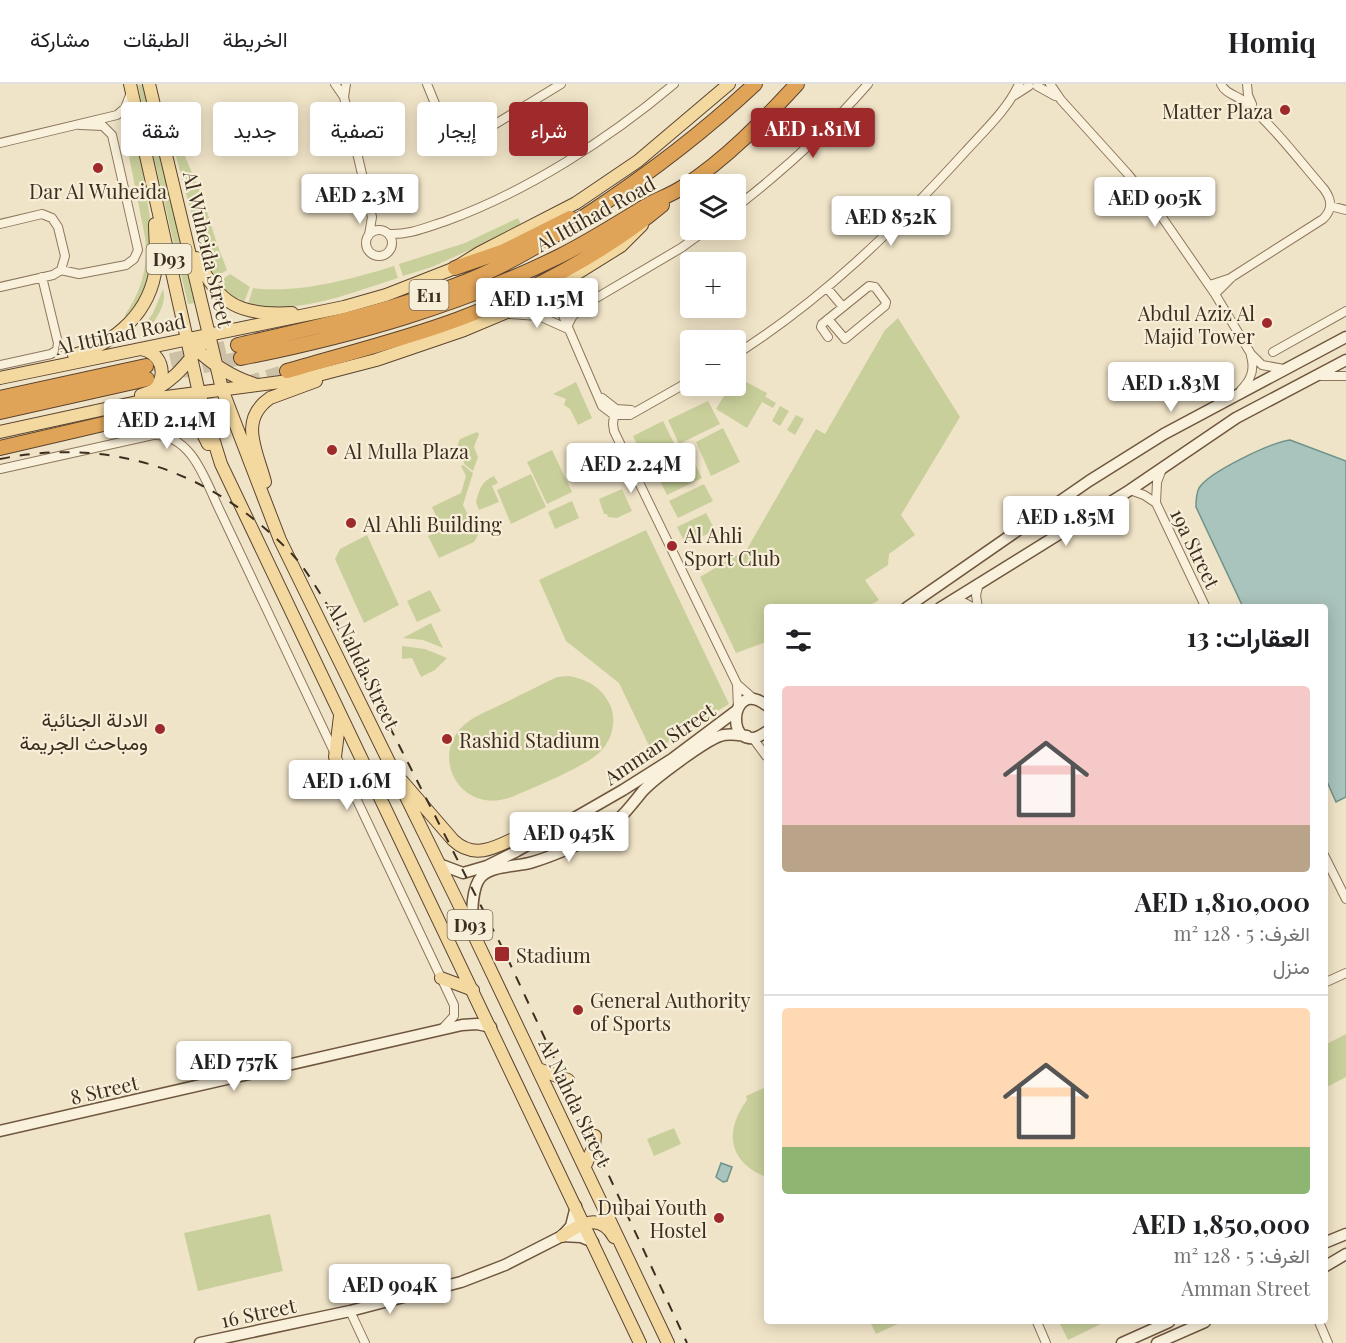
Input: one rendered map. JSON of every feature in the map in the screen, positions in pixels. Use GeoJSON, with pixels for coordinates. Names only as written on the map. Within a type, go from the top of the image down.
{"type":"FeatureCollection","features":[{"type":"Feature","properties":{"kind":"highway","name":"Al Ittihad Road"},"geometry":{"type":"LineString","coordinates":[[680,189],[561,256],[495,285],[426,311],[362,330],[240,351],[388,309],[468,281],[528,252],[602,205],[686,145],[723,115],[755,84]]}},
{"type":"Feature","properties":{"kind":"highway","name":"Al Ittihad Road"},"geometry":{"type":"LineString","coordinates":[[700,174],[726,153],[797,84]]}},
{"type":"Feature","properties":{"kind":"highway"},"geometry":{"type":"LineString","coordinates":[[782,100],[804,84]]}},
{"type":"Feature","properties":{"kind":"highway"},"geometry":{"type":"LineString","coordinates":[[287,370],[403,338],[492,306],[554,276],[648,217],[680,190]]}},
{"type":"Feature","properties":{"kind":"highway"},"geometry":{"type":"LineString","coordinates":[[455,268],[504,251],[562,221],[602,205]]}},
{"type":"Feature","properties":{"kind":"highway","name":"Al Ittihad Road"},"geometry":{"type":"LineString","coordinates":[[0,398],[148,379]]}},
{"type":"Feature","properties":{"kind":"highway"},"geometry":{"type":"LineString","coordinates":[[0,412],[148,379]]}},
{"type":"Feature","properties":{"kind":"highway"},"geometry":{"type":"LineString","coordinates":[[0,448],[159,411]]}},
{"type":"Feature","properties":{"kind":"main road","name":"Al Wuheida Street"},"geometry":{"type":"LineString","coordinates":[[150,84],[222,388]]}},
{"type":"Feature","properties":{"kind":"main road","name":"Al Wuheida Street"},"geometry":{"type":"LineString","coordinates":[[131,87],[186,339],[194,354],[199,393]]}},
{"type":"Feature","properties":{"kind":"main road","name":"Al Ittihad Road"},"geometry":{"type":"LineString","coordinates":[[0,377],[323,312],[386,295],[455,268],[479,253],[543,222],[590,194],[655,148],[725,87]]}},
{"type":"Feature","properties":{"kind":"main road"},"geometry":{"type":"LineString","coordinates":[[0,377],[90,350],[116,336],[130,323],[145,302],[154,277],[156,264],[154,196]]}},
{"type":"Feature","properties":{"kind":"main road","name":"E11"},"geometry":{"type":"LineString","coordinates":[[0,432],[151,399],[222,388],[260,385],[329,373],[405,351],[502,315],[540,297],[621,246],[648,217]]}},
{"type":"Feature","properties":{"kind":"main road"},"geometry":{"type":"LineString","coordinates":[[186,234],[211,286],[235,306],[258,313],[323,312]]}},
{"type":"Feature","properties":{"kind":"main road"},"geometry":{"type":"LineString","coordinates":[[104,409],[122,400],[148,379],[171,380],[209,335]]}},
{"type":"Feature","properties":{"kind":"main road"},"geometry":{"type":"LineString","coordinates":[[139,348],[154,354],[162,367],[160,382],[148,379]]}},
{"type":"Feature","properties":{"kind":"main road"},"geometry":{"type":"LineString","coordinates":[[194,354],[241,379],[260,385]]}},
{"type":"Feature","properties":{"kind":"main road"},"geometry":{"type":"LineString","coordinates":[[268,510],[267,490],[252,436],[254,416],[264,402],[270,398],[306,386],[329,373]]}},
{"type":"Feature","properties":{"kind":"main road","name":"Al Nahda Street"},"geometry":{"type":"LineString","coordinates":[[222,388],[285,549],[472,930],[667,1343]]}},
{"type":"Feature","properties":{"kind":"main road","name":"D93"},"geometry":{"type":"LineString","coordinates":[[199,393],[221,464],[640,1343]]}},
{"type":"Feature","properties":{"kind":"main road"},"geometry":{"type":"LineString","coordinates":[[104,409],[120,410],[161,404],[186,410],[197,422],[221,464]]}},
{"type":"Feature","properties":{"kind":"main road"},"geometry":{"type":"LineString","coordinates":[[335,757],[340,715]]}},
{"type":"Feature","properties":{"kind":"main road"},"geometry":{"type":"LineString","coordinates":[[396,776],[417,796],[453,840],[462,847],[473,851],[485,851],[515,838]]}},
{"type":"Feature","properties":{"kind":"main road"},"geometry":{"type":"LineString","coordinates":[[441,978],[473,990]]}},
{"type":"Feature","properties":{"kind":"main road"},"geometry":{"type":"LineString","coordinates":[[538,1069],[568,1080]]}},
{"type":"Feature","properties":{"kind":"main road"},"geometry":{"type":"LineString","coordinates":[[585,1166],[594,1146],[595,1137]]}},
{"type":"Feature","properties":{"kind":"main road"},"geometry":{"type":"LineString","coordinates":[[561,1236],[585,1224],[596,1222],[610,1230],[655,1325],[667,1343]]}},
{"type":"Feature","properties":{"kind":"main road"},"geometry":{"type":"LineString","coordinates":[[632,1325],[646,1343]]}},
{"type":"Feature","properties":{"kind":"street"},"geometry":{"type":"LineString","coordinates":[[335,84],[344,98],[370,211],[372,224],[367,247],[373,254],[385,254],[411,233],[470,211],[533,180],[609,133],[674,84]]}},
{"type":"Feature","properties":{"kind":"street"},"geometry":{"type":"LineString","coordinates":[[344,98],[346,84]]}},
{"type":"Feature","properties":{"kind":"street"},"geometry":{"type":"LineString","coordinates":[[427,84],[443,121],[452,132],[466,136],[481,132],[561,84]]}},
{"type":"Feature","properties":{"kind":"street"},"geometry":{"type":"LineString","coordinates":[[746,199],[826,129],[868,84]]}},
{"type":"Feature","properties":{"kind":"street"},"geometry":{"type":"LineString","coordinates":[[746,348],[827,288],[878,242],[926,195],[1011,98],[1019,84]]}},
{"type":"Feature","properties":{"kind":"street"},"geometry":{"type":"LineString","coordinates":[[1050,84],[1061,100],[1157,210],[1210,285],[1251,354],[1262,365],[1284,369]]}},
{"type":"Feature","properties":{"kind":"street"},"geometry":{"type":"LineString","coordinates":[[1221,84],[1227,93],[1234,94],[1242,92],[1247,85]]}},
{"type":"Feature","properties":{"kind":"street"},"geometry":{"type":"LineString","coordinates":[[1011,98],[1033,85],[1061,100]]}},
{"type":"Feature","properties":{"kind":"street"},"geometry":{"type":"LineString","coordinates":[[1215,294],[1232,277],[1323,219],[1330,206],[1330,200],[1324,189],[1260,116],[1249,99],[1247,85]]}},
{"type":"Feature","properties":{"kind":"street"},"geometry":{"type":"LineString","coordinates":[[0,143],[117,115],[125,108],[131,87]]}},
{"type":"Feature","properties":{"kind":"street"},"geometry":{"type":"LineString","coordinates":[[1234,94],[1260,116]]}},
{"type":"Feature","properties":{"kind":"street"},"geometry":{"type":"LineString","coordinates":[[61,270],[79,274],[126,265],[134,259],[138,250],[112,135],[103,126],[80,125]]}},
{"type":"Feature","properties":{"kind":"street"},"geometry":{"type":"LineString","coordinates":[[1330,206],[1346,210]]}},
{"type":"Feature","properties":{"kind":"street"},"geometry":{"type":"LineString","coordinates":[[370,211],[392,240],[391,248]]}},
{"type":"Feature","properties":{"kind":"street"},"geometry":{"type":"LineString","coordinates":[[0,224],[42,214],[52,218],[58,227],[64,256],[64,266],[53,275],[0,287]]}},
{"type":"Feature","properties":{"kind":"street"},"geometry":{"type":"LineString","coordinates":[[369,235],[376,230],[411,233]]}},
{"type":"Feature","properties":{"kind":"street"},"geometry":{"type":"LineString","coordinates":[[568,327],[572,317],[581,307],[692,240]]}},
{"type":"Feature","properties":{"kind":"street"},"geometry":{"type":"LineString","coordinates":[[0,365],[51,354],[57,350],[58,343],[42,277]]}},
{"type":"Feature","properties":{"kind":"street"},"geometry":{"type":"LineString","coordinates":[[1210,285],[1232,277]]}},
{"type":"Feature","properties":{"kind":"street"},"geometry":{"type":"LineString","coordinates":[[566,282],[559,302],[561,311],[602,406],[614,415],[630,415],[680,387]]}},
{"type":"Feature","properties":{"kind":"street"},"geometry":{"type":"LineString","coordinates":[[828,319],[845,339],[885,306],[886,302],[871,285],[828,319],[821,327],[828,337]]}},
{"type":"Feature","properties":{"kind":"street"},"geometry":{"type":"LineString","coordinates":[[827,288],[843,307]]}},
{"type":"Feature","properties":{"kind":"street"},"geometry":{"type":"LineString","coordinates":[[559,302],[569,307],[581,307]]}},
{"type":"Feature","properties":{"kind":"street"},"geometry":{"type":"LineString","coordinates":[[1273,352],[1346,311]]}},
{"type":"Feature","properties":{"kind":"street"},"geometry":{"type":"LineString","coordinates":[[502,315],[539,316],[568,327]]}},
{"type":"Feature","properties":{"kind":"street"},"geometry":{"type":"LineString","coordinates":[[912,604],[1089,481],[1164,434],[1346,337]]}},
{"type":"Feature","properties":{"kind":"street"},"geometry":{"type":"LineString","coordinates":[[1239,392],[1252,375],[1251,354]]}},
{"type":"Feature","properties":{"kind":"street"},"geometry":{"type":"LineString","coordinates":[[946,604],[1130,490],[1228,423],[1346,360]]}},
{"type":"Feature","properties":{"kind":"street"},"geometry":{"type":"LineString","coordinates":[[1313,376],[1346,376]]}},
{"type":"Feature","properties":{"kind":"street"},"geometry":{"type":"LineString","coordinates":[[593,384],[605,402],[616,409],[629,410],[652,402]]}},
{"type":"Feature","properties":{"kind":"street"},"geometry":{"type":"LineString","coordinates":[[614,415],[614,431],[737,684],[736,726],[764,754]]}},
{"type":"Feature","properties":{"kind":"street"},"geometry":{"type":"LineString","coordinates":[[0,470],[153,435],[168,436],[180,442],[192,458],[221,513],[441,978],[455,1012],[450,1022],[440,1031]]}},
{"type":"Feature","properties":{"kind":"street","name":"19a Street"},"geometry":{"type":"LineString","coordinates":[[1162,469],[1156,489],[1156,503],[1204,604]]}},
{"type":"Feature","properties":{"kind":"street","name":"19a Street"},"geometry":{"type":"LineString","coordinates":[[1130,490],[1156,503]]}},
{"type":"Feature","properties":{"kind":"street"},"geometry":{"type":"LineString","coordinates":[[976,604],[980,582]]}},
{"type":"Feature","properties":{"kind":"street"},"geometry":{"type":"LineString","coordinates":[[952,600],[967,604]]}},
{"type":"Feature","properties":{"kind":"street"},"geometry":{"type":"LineString","coordinates":[[737,684],[763,702]]}},
{"type":"Feature","properties":{"kind":"street","name":"Amman Street"},"geometry":{"type":"LineString","coordinates":[[439,864],[464,873],[487,866],[517,851],[623,790],[679,754],[746,702],[763,702]]}},
{"type":"Feature","properties":{"kind":"street","name":"Amman Street"},"geometry":{"type":"LineString","coordinates":[[472,930],[475,889],[482,876],[491,871],[535,862],[598,834],[622,817],[643,791],[658,778],[715,738],[727,734],[749,737],[764,733]]}},
{"type":"Feature","properties":{"kind":"street"},"geometry":{"type":"LineString","coordinates":[[325,734],[334,736],[339,734]]}},
{"type":"Feature","properties":{"kind":"street"},"geometry":{"type":"LineString","coordinates":[[1328,863],[1346,899]]}},
{"type":"Feature","properties":{"kind":"street"},"geometry":{"type":"LineString","coordinates":[[1328,981],[1346,973]]}},
{"type":"Feature","properties":{"kind":"street"},"geometry":{"type":"LineString","coordinates":[[462,1025],[473,1015],[479,1002]]}},
{"type":"Feature","properties":{"kind":"street","name":"8 Street"},"geometry":{"type":"LineString","coordinates":[[0,1131],[462,1025],[477,1024],[491,1027]]}},
{"type":"Feature","properties":{"kind":"street"},"geometry":{"type":"LineString","coordinates":[[561,1236],[571,1226],[576,1206]]}},
{"type":"Feature","properties":{"kind":"street"},"geometry":{"type":"LineString","coordinates":[[1328,1241],[1346,1234]]}},
{"type":"Feature","properties":{"kind":"street"},"geometry":{"type":"LineString","coordinates":[[561,1236],[575,1236],[593,1242]]}},
{"type":"Feature","properties":{"kind":"street","name":"16 Street"},"geometry":{"type":"LineString","coordinates":[[200,1343],[354,1310],[443,1287],[479,1276],[561,1236]]}},
{"type":"Feature","properties":{"kind":"street"},"geometry":{"type":"LineString","coordinates":[[1328,1265],[1346,1254]]}},
{"type":"Feature","properties":{"kind":"street"},"geometry":{"type":"LineString","coordinates":[[354,1310],[365,1343]]}},
{"type":"Feature","properties":{"kind":"street"},"geometry":{"type":"LineString","coordinates":[[1038,1324],[1047,1341]]}},
{"type":"Feature","properties":{"kind":"street"},"geometry":{"type":"LineString","coordinates":[[1122,1343],[1164,1324]]}},
{"type":"Feature","properties":{"kind":"street"},"geometry":{"type":"LineString","coordinates":[[1157,1343],[1200,1324]]}},
{"type":"Feature","properties":{"kind":"street"},"geometry":{"type":"LineString","coordinates":[[1320,1324],[1328,1343]]}},
{"type":"Feature","properties":{"kind":"green space"},"geometry":{"type":"Polygon","coordinates":[[[143,84],[147,102],[142,102],[138,85],[143,84]]]}},
{"type":"Feature","properties":{"kind":"green space"},"geometry":{"type":"Polygon","coordinates":[[[129,156],[140,156],[152,231],[150,281],[130,319],[125,315],[139,288],[145,269],[145,237],[129,156]]]}},
{"type":"Feature","properties":{"kind":"green space"},"geometry":{"type":"Polygon","coordinates":[[[154,156],[161,156],[195,303],[188,304],[154,156]]]}},
{"type":"Feature","properties":{"kind":"green space"},"geometry":{"type":"Polygon","coordinates":[[[176,156],[185,156],[203,198],[227,270],[213,279],[202,253],[176,156]]]}},
{"type":"Feature","properties":{"kind":"green space"},"geometry":{"type":"Polygon","coordinates":[[[518,218],[522,226],[432,267],[403,276],[399,264],[465,243],[518,218]]]}},
{"type":"Feature","properties":{"kind":"green space"},"geometry":{"type":"Polygon","coordinates":[[[394,266],[398,278],[344,296],[286,307],[248,304],[253,288],[306,287],[394,266]]]}},
{"type":"Feature","properties":{"kind":"green space"},"geometry":{"type":"Polygon","coordinates":[[[230,274],[250,287],[244,302],[238,298],[237,301],[216,284],[230,274]]]}},
{"type":"Feature","properties":{"kind":"green space"},"geometry":{"type":"Polygon","coordinates":[[[163,289],[164,299],[160,312],[152,325],[143,327],[153,313],[163,289]]]}},
{"type":"Feature","properties":{"kind":"green space"},"geometry":{"type":"Polygon","coordinates":[[[898,318],[960,417],[901,515],[915,535],[889,554],[888,565],[865,580],[879,600],[872,604],[764,604],[764,643],[736,653],[700,577],[747,549],[816,429],[825,434],[885,330],[898,318]]]}},
{"type":"Feature","properties":{"kind":"green space"},"geometry":{"type":"Polygon","coordinates":[[[576,382],[592,418],[578,425],[570,409],[564,405],[566,399],[553,394],[576,382]]]}},
{"type":"Feature","properties":{"kind":"green space"},"geometry":{"type":"Polygon","coordinates":[[[746,382],[767,393],[765,398],[776,403],[773,408],[762,402],[747,428],[716,409],[724,396],[746,396],[746,382]]]}},
{"type":"Feature","properties":{"kind":"green space"},"geometry":{"type":"Polygon","coordinates":[[[708,401],[720,424],[679,444],[668,420],[708,401]]]}},
{"type":"Feature","properties":{"kind":"green space"},"geometry":{"type":"Polygon","coordinates":[[[780,406],[789,411],[780,426],[772,421],[780,406]]]}},
{"type":"Feature","properties":{"kind":"green space"},"geometry":{"type":"Polygon","coordinates":[[[796,415],[804,419],[795,435],[787,430],[796,415]]]}},
{"type":"Feature","properties":{"kind":"green space"},"geometry":{"type":"Polygon","coordinates":[[[663,421],[682,459],[651,474],[633,436],[663,421]]]}},
{"type":"Feature","properties":{"kind":"green space"},"geometry":{"type":"Polygon","coordinates":[[[723,428],[740,462],[711,476],[696,442],[723,428]]]}},
{"type":"Feature","properties":{"kind":"green space"},"geometry":{"type":"Polygon","coordinates":[[[477,432],[479,434],[474,447],[478,457],[473,471],[465,465],[457,446],[460,439],[477,432]]]}},
{"type":"Feature","properties":{"kind":"green space"},"geometry":{"type":"Polygon","coordinates":[[[552,450],[572,492],[547,504],[527,462],[552,450]]]}},
{"type":"Feature","properties":{"kind":"green space"},"geometry":{"type":"Polygon","coordinates":[[[693,460],[702,478],[667,495],[658,477],[693,460]]]}},
{"type":"Feature","properties":{"kind":"green space"},"geometry":{"type":"Polygon","coordinates":[[[463,465],[473,473],[463,505],[478,535],[474,542],[439,558],[428,536],[442,529],[432,507],[461,493],[466,476],[461,466],[463,465]]]}},
{"type":"Feature","properties":{"kind":"green space"},"geometry":{"type":"Polygon","coordinates":[[[531,474],[546,507],[511,524],[497,490],[531,474]]]}},
{"type":"Feature","properties":{"kind":"green space"},"geometry":{"type":"Polygon","coordinates":[[[494,476],[498,483],[492,486],[499,502],[479,510],[476,502],[480,489],[487,480],[494,476]]]}},
{"type":"Feature","properties":{"kind":"green space"},"geometry":{"type":"Polygon","coordinates":[[[704,484],[713,501],[678,518],[669,501],[704,484]]]}},
{"type":"Feature","properties":{"kind":"green space"},"geometry":{"type":"Polygon","coordinates":[[[622,489],[632,511],[617,518],[608,517],[604,514],[599,499],[622,489]]]}},
{"type":"Feature","properties":{"kind":"green space"},"geometry":{"type":"Polygon","coordinates":[[[572,501],[579,518],[555,529],[548,512],[572,501]]]}},
{"type":"Feature","properties":{"kind":"green space"},"geometry":{"type":"Polygon","coordinates":[[[706,513],[715,530],[686,545],[677,527],[706,513]]]}},
{"type":"Feature","properties":{"kind":"green space"},"geometry":{"type":"Polygon","coordinates":[[[646,530],[729,704],[652,752],[619,683],[566,641],[539,580],[646,530]]]}},
{"type":"Feature","properties":{"kind":"green space"},"geometry":{"type":"Polygon","coordinates":[[[367,535],[399,605],[364,623],[335,559],[340,549],[367,535]]]}},
{"type":"Feature","properties":{"kind":"green space"},"geometry":{"type":"Polygon","coordinates":[[[430,590],[441,611],[417,622],[407,601],[430,590]]]}},
{"type":"Feature","properties":{"kind":"green space"},"geometry":{"type":"Polygon","coordinates":[[[431,623],[443,648],[423,640],[403,638],[431,623]]]}},
{"type":"Feature","properties":{"kind":"green space"},"geometry":{"type":"Polygon","coordinates":[[[402,646],[425,649],[447,658],[435,670],[421,677],[412,658],[402,659],[402,646]]]}},
{"type":"Feature","properties":{"kind":"green space"},"geometry":{"type":"Polygon","coordinates":[[[569,676],[594,686],[608,700],[613,713],[613,726],[610,738],[603,749],[571,770],[514,796],[495,801],[479,799],[466,792],[456,781],[450,767],[449,753],[454,738],[464,725],[481,714],[557,677],[569,676]]]}},
{"type":"Feature","properties":{"kind":"green space"},"geometry":{"type":"Polygon","coordinates":[[[1346,1034],[1346,1077],[1328,1086],[1328,1043],[1346,1034]]]}},
{"type":"Feature","properties":{"kind":"green space"},"geometry":{"type":"Polygon","coordinates":[[[764,1088],[764,1176],[744,1163],[737,1154],[734,1144],[735,1123],[747,1100],[746,1096],[764,1088]]]}},
{"type":"Feature","properties":{"kind":"green space"},"geometry":{"type":"Polygon","coordinates":[[[674,1128],[681,1144],[654,1156],[647,1139],[674,1128]]]}},
{"type":"Feature","properties":{"kind":"green space"},"geometry":{"type":"Polygon","coordinates":[[[270,1214],[283,1271],[198,1291],[184,1233],[270,1214]]]}},
{"type":"Feature","properties":{"kind":"green space"},"geometry":{"type":"Polygon","coordinates":[[[871,1324],[898,1324],[876,1334],[871,1324]]]}},
{"type":"Feature","properties":{"kind":"green space"},"geometry":{"type":"Polygon","coordinates":[[[1060,1324],[1101,1324],[1068,1340],[1060,1324]]]}},
{"type":"Feature","properties":{"kind":"water"},"geometry":{"type":"Polygon","coordinates":[[[1290,440],[1346,461],[1346,797],[1336,802],[1328,784],[1328,604],[1242,604],[1196,507],[1199,488],[1205,481],[1255,452],[1290,440]]]}},
{"type":"Feature","properties":{"kind":"water"},"geometry":{"type":"Polygon","coordinates":[[[721,1163],[732,1167],[727,1181],[723,1182],[716,1177],[721,1163]]]}},
{"type":"Feature","properties":{"kind":"tunnel"},"geometry":{"type":"LineString","coordinates":[[150,365],[238,345]]}},
{"type":"Feature","properties":{"kind":"tunnel"},"geometry":{"type":"LineString","coordinates":[[182,371],[241,358]]}},
{"type":"Feature","properties":{"kind":"tunnel"},"geometry":{"type":"LineString","coordinates":[[247,383],[287,371]]}},
{"type":"Feature","properties":{"kind":"tunnel"},"geometry":{"type":"LineString","coordinates":[[167,409],[211,394]]}},
{"type":"Feature","properties":{"kind":"railway"},"geometry":{"type":"LineString","coordinates":[[0,459],[42,453],[82,453],[121,457],[159,467],[195,482],[229,501],[261,525],[302,566],[328,606],[505,953],[687,1343]]}},
{"type":"Feature","properties":{"kind":"place","name":"Matter Plaza"},"geometry":{"type":"Point","coordinates":[1285,110]}},
{"type":"Feature","properties":{"kind":"place","name":"Dar Al Wuheida"},"geometry":{"type":"Point","coordinates":[98,168]}},
{"type":"Feature","properties":{"kind":"place","name":"Abdul Aziz Al Majid Tower"},"geometry":{"type":"Point","coordinates":[1267,323]}},
{"type":"Feature","properties":{"kind":"place","name":"Al Mulla Plaza"},"geometry":{"type":"Point","coordinates":[332,450]}},
{"type":"Feature","properties":{"kind":"place","name":"Al Ahli Building"},"geometry":{"type":"Point","coordinates":[351,523]}},
{"type":"Feature","properties":{"kind":"place","name":"Al Ahli Sport Club"},"geometry":{"type":"Point","coordinates":[672,546]}},
{"type":"Feature","properties":{"kind":"place","name":"الادلة الجنائية ومباحث الجريمة"},"geometry":{"type":"Point","coordinates":[160,729]}},
{"type":"Feature","properties":{"kind":"place","name":"Rashid Stadium"},"geometry":{"type":"Point","coordinates":[447,739]}},
{"type":"Feature","properties":{"kind":"place","name":"Stadium"},"geometry":{"type":"Point","coordinates":[502,954]}},
{"type":"Feature","properties":{"kind":"place","name":"General Authority of Sports"},"geometry":{"type":"Point","coordinates":[578,1010]}},
{"type":"Feature","properties":{"kind":"place","name":"Dubai Youth Hostel"},"geometry":{"type":"Point","coordinates":[719,1218]}}]}
